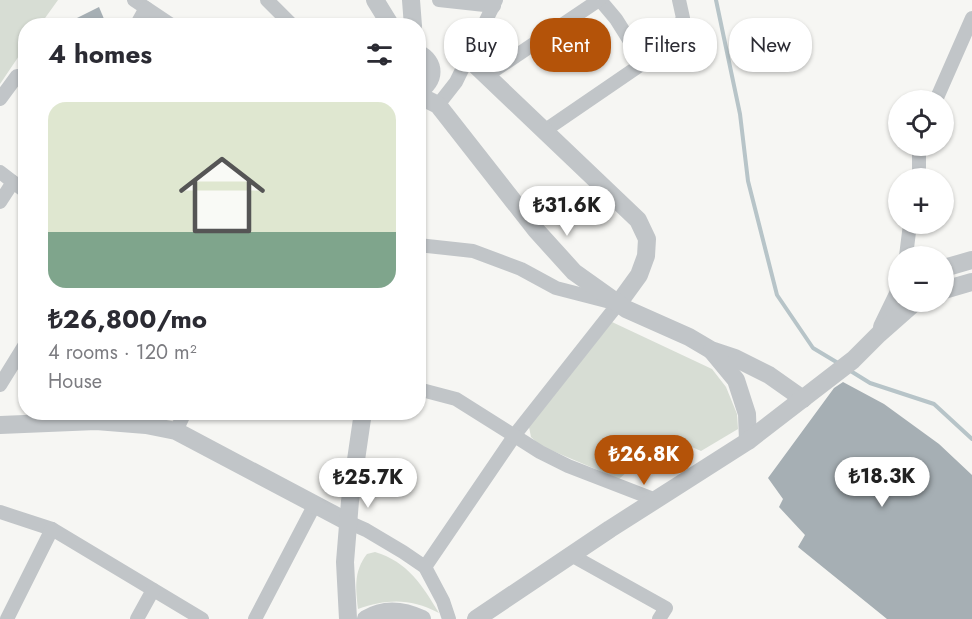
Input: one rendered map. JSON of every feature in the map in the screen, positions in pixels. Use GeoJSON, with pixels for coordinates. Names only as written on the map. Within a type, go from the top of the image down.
{"type":"FeatureCollection","features":[{"type":"Feature","properties":{"kind":"street"},"geometry":{"type":"LineString","coordinates":[[134,0],[161,18]]}},
{"type":"Feature","properties":{"kind":"street"},"geometry":{"type":"LineString","coordinates":[[267,0],[285,18]]}},
{"type":"Feature","properties":{"kind":"street"},"geometry":{"type":"LineString","coordinates":[[411,0],[412,18]]}},
{"type":"Feature","properties":{"kind":"street"},"geometry":{"type":"LineString","coordinates":[[439,0],[495,3],[488,18]]}},
{"type":"Feature","properties":{"kind":"street"},"geometry":{"type":"LineString","coordinates":[[486,76],[600,0],[623,30]]}},
{"type":"Feature","properties":{"kind":"street"},"geometry":{"type":"LineString","coordinates":[[679,0],[683,18]]}},
{"type":"Feature","properties":{"kind":"street"},"geometry":{"type":"LineString","coordinates":[[141,18],[147,8]]}},
{"type":"Feature","properties":{"kind":"street"},"geometry":{"type":"LineString","coordinates":[[940,90],[972,18]]}},
{"type":"Feature","properties":{"kind":"street"},"geometry":{"type":"LineString","coordinates":[[426,58],[431,65],[438,105]]}},
{"type":"Feature","properties":{"kind":"street"},"geometry":{"type":"LineString","coordinates":[[426,86],[432,71]]}},
{"type":"Feature","properties":{"kind":"street"},"geometry":{"type":"LineString","coordinates":[[438,105],[461,72]]}},
{"type":"Feature","properties":{"kind":"street"},"geometry":{"type":"LineString","coordinates":[[425,567],[515,435],[639,275],[646,256],[647,238],[638,220],[482,72]]}},
{"type":"Feature","properties":{"kind":"street"},"geometry":{"type":"LineString","coordinates":[[544,131],[629,72]]}},
{"type":"Feature","properties":{"kind":"street"},"geometry":{"type":"LineString","coordinates":[[0,99],[18,76]]}},
{"type":"Feature","properties":{"kind":"street"},"geometry":{"type":"LineString","coordinates":[[426,98],[438,105],[536,230],[574,272],[626,309],[769,375],[803,399]]}},
{"type":"Feature","properties":{"kind":"street"},"geometry":{"type":"LineString","coordinates":[[0,172],[18,186]]}},
{"type":"Feature","properties":{"kind":"street"},"geometry":{"type":"LineString","coordinates":[[0,202],[13,182]]}},
{"type":"Feature","properties":{"kind":"street"},"geometry":{"type":"LineString","coordinates":[[426,246],[473,251],[520,269],[556,288],[618,304]]}},
{"type":"Feature","properties":{"kind":"street"},"geometry":{"type":"LineString","coordinates":[[954,265],[972,260]]}},
{"type":"Feature","properties":{"kind":"street"},"geometry":{"type":"LineString","coordinates":[[954,287],[972,282]]}},
{"type":"Feature","properties":{"kind":"street"},"geometry":{"type":"LineString","coordinates":[[879,334],[889,312]]}},
{"type":"Feature","properties":{"kind":"street"},"geometry":{"type":"LineString","coordinates":[[476,619],[748,441],[853,360],[904,312]]}},
{"type":"Feature","properties":{"kind":"street"},"geometry":{"type":"LineString","coordinates":[[711,350],[736,380],[747,414],[748,441]]}},
{"type":"Feature","properties":{"kind":"street"},"geometry":{"type":"LineString","coordinates":[[0,385],[18,356]]}},
{"type":"Feature","properties":{"kind":"street"},"geometry":{"type":"LineString","coordinates":[[426,391],[456,399],[540,452],[568,466],[656,500]]}},
{"type":"Feature","properties":{"kind":"street"},"geometry":{"type":"LineString","coordinates":[[0,425],[62,420]]}},
{"type":"Feature","properties":{"kind":"street"},"geometry":{"type":"LineString","coordinates":[[117,420],[176,431],[394,546],[425,567],[443,601],[449,619]]}},
{"type":"Feature","properties":{"kind":"street"},"geometry":{"type":"LineString","coordinates":[[176,431],[181,420]]}},
{"type":"Feature","properties":{"kind":"street"},"geometry":{"type":"LineString","coordinates":[[347,612],[345,562],[348,522],[362,420]]}},
{"type":"Feature","properties":{"kind":"street"},"geometry":{"type":"LineString","coordinates":[[255,619],[315,504]]}},
{"type":"Feature","properties":{"kind":"street"},"geometry":{"type":"LineString","coordinates":[[0,512],[52,530],[202,619]]}},
{"type":"Feature","properties":{"kind":"street"},"geometry":{"type":"LineString","coordinates":[[7,619],[52,530]]}},
{"type":"Feature","properties":{"kind":"street"},"geometry":{"type":"LineString","coordinates":[[572,555],[666,608],[659,619]]}},
{"type":"Feature","properties":{"kind":"street"},"geometry":{"type":"LineString","coordinates":[[137,619],[153,590]]}},
{"type":"Feature","properties":{"kind":"street"},"geometry":{"type":"LineString","coordinates":[[366,619],[389,611],[405,612],[422,619]]}},
{"type":"Feature","properties":{"kind":"shaded area"},"geometry":{"type":"Polygon","coordinates":[[[0,0],[58,0],[45,18],[18,18],[18,57],[0,84],[0,0]]]}},
{"type":"Feature","properties":{"kind":"shaded area"},"geometry":{"type":"Polygon","coordinates":[[[612,322],[712,369],[726,387],[737,414],[738,429],[701,451],[667,436],[619,479],[541,446],[531,437],[529,427],[612,322]]]}},
{"type":"Feature","properties":{"kind":"shaded area"},"geometry":{"type":"Polygon","coordinates":[[[375,552],[387,556],[405,568],[420,584],[439,613],[418,605],[398,602],[379,603],[358,609],[356,581],[359,567],[367,554],[375,552]]]}},
{"type":"Feature","properties":{"kind":"building"},"geometry":{"type":"Polygon","coordinates":[[[99,7],[104,18],[77,18],[99,7]]]}},
{"type":"Feature","properties":{"kind":"building"},"geometry":{"type":"Polygon","coordinates":[[[843,382],[884,404],[939,444],[972,475],[972,619],[887,619],[798,547],[805,535],[779,507],[783,499],[768,478],[834,388],[843,382]]]}},
{"type":"Feature","properties":{"kind":"waterway"},"geometry":{"type":"LineString","coordinates":[[716,0],[740,114],[748,181],[777,295],[813,348],[838,363]]}},
{"type":"Feature","properties":{"kind":"waterway"},"geometry":{"type":"LineString","coordinates":[[849,370],[870,383],[934,404],[972,439]]}}]}
